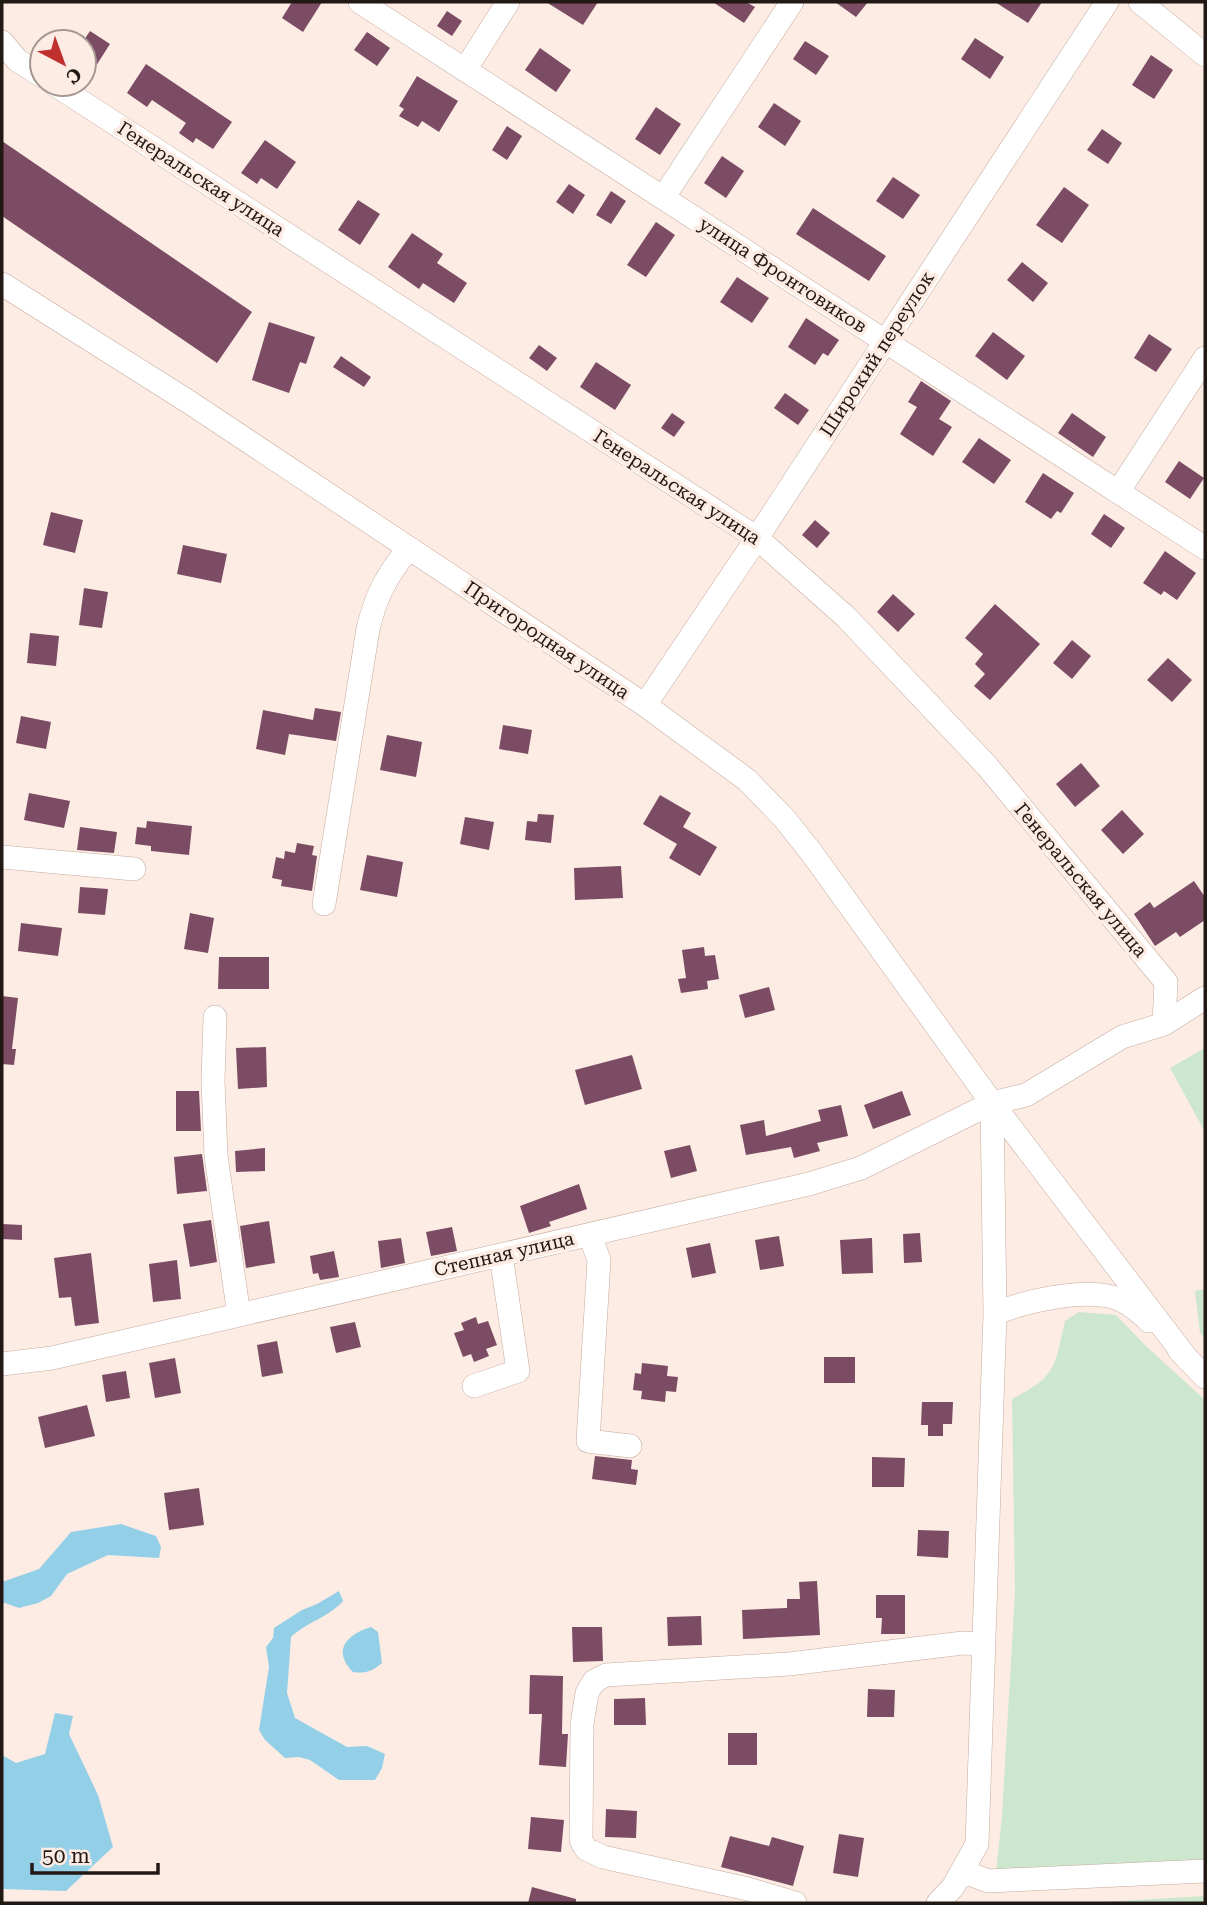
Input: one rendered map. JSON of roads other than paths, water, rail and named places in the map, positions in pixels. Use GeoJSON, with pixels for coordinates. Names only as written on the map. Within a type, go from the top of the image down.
{"type":"FeatureCollection","features":[{"type":"Feature","properties":{"kind":"street","name":"улица Фронтовиков"},"geometry":{"type":"LineString","coordinates":[[360,2],[1205,548]]}},
{"type":"Feature","properties":{"kind":"street"},"geometry":{"type":"LineString","coordinates":[[465,70],[508,2]]}},
{"type":"Feature","properties":{"kind":"street"},"geometry":{"type":"LineString","coordinates":[[663,198],[792,2]]}},
{"type":"Feature","properties":{"kind":"street","name":"Широкий переулок"},"geometry":{"type":"LineString","coordinates":[[645,705],[758,538],[1107,2]]}},
{"type":"Feature","properties":{"kind":"street"},"geometry":{"type":"LineString","coordinates":[[1140,2],[1205,55]]}},
{"type":"Feature","properties":{"kind":"street"},"geometry":{"type":"LineString","coordinates":[[2,42],[17,60],[28,67]]}},
{"type":"Feature","properties":{"kind":"street","name":"Генеральская улица"},"geometry":{"type":"LineString","coordinates":[[76,98],[758,538],[846,617],[987,766],[1166,982],[1164,1024]]}},
{"type":"Feature","properties":{"kind":"street","name":"Пригородная улица"},"geometry":{"type":"LineString","coordinates":[[2,284],[189,402],[645,705],[747,780],[784,818],[880,945],[992,1103],[1188,1360]]}},
{"type":"Feature","properties":{"kind":"street"},"geometry":{"type":"LineString","coordinates":[[1118,492],[1205,358]]}},
{"type":"Feature","properties":{"kind":"street"},"geometry":{"type":"LineString","coordinates":[[324,904],[375,599],[391,570],[409,548]]}},
{"type":"Feature","properties":{"kind":"street"},"geometry":{"type":"LineString","coordinates":[[2,857],[134,869]]}},
{"type":"Feature","properties":{"kind":"street","name":"Степная улица"},"geometry":{"type":"LineString","coordinates":[[2,1364],[52,1358],[809,1184],[861,1168],[992,1103],[1026,1095],[1122,1037],[1164,1024],[1205,998]]}},
{"type":"Feature","properties":{"kind":"street"},"geometry":{"type":"LineString","coordinates":[[215,1017],[216,1156],[239,1315]]}},
{"type":"Feature","properties":{"kind":"street"},"geometry":{"type":"LineString","coordinates":[[938,1903],[953,1887],[977,1844],[995,1314],[992,1103]]}},
{"type":"Feature","properties":{"kind":"street"},"geometry":{"type":"LineString","coordinates":[[590,1235],[598,1260],[587,1441],[630,1446]]}},
{"type":"Feature","properties":{"kind":"street"},"geometry":{"type":"LineString","coordinates":[[474,1386],[518,1371],[501,1255]]}},
{"type":"Feature","properties":{"kind":"street"},"geometry":{"type":"LineString","coordinates":[[995,1314],[1013,1306],[1086,1294],[1110,1296],[1136,1308],[1205,1377]]}},
{"type":"Feature","properties":{"kind":"street"},"geometry":{"type":"LineString","coordinates":[[795,1903],[748,1889],[603,1857],[586,1849],[581,1840],[582,1724],[587,1693],[594,1681],[606,1675],[789,1664],[963,1643],[984,1644]]}},
{"type":"Feature","properties":{"kind":"street"},"geometry":{"type":"LineString","coordinates":[[962,1871],[988,1881],[1205,1871]]}},
{"type":"Feature","properties":{"kind":"water"},"geometry":{"type":"Polygon","coordinates":[[[121,1524],[156,1536],[161,1547],[159,1558],[108,1555],[67,1574],[51,1596],[38,1603],[19,1608],[2,1602],[2,1582],[39,1569],[71,1532],[121,1524]]]}},
{"type":"Feature","properties":{"kind":"water"},"geometry":{"type":"Polygon","coordinates":[[[339,1591],[343,1601],[337,1607],[291,1637],[287,1693],[295,1718],[347,1747],[367,1746],[385,1754],[382,1768],[375,1780],[339,1780],[310,1760],[299,1757],[285,1758],[265,1740],[259,1730],[269,1667],[266,1647],[273,1638],[274,1628],[339,1591]]]}},
{"type":"Feature","properties":{"kind":"water"},"geometry":{"type":"Polygon","coordinates":[[[371,1627],[378,1632],[382,1663],[369,1671],[353,1672],[343,1657],[345,1644],[355,1634],[371,1627]]]}},
{"type":"Feature","properties":{"kind":"water"},"geometry":{"type":"Polygon","coordinates":[[[55,1713],[73,1716],[69,1734],[98,1795],[113,1847],[66,1891],[2,1889],[2,1755],[16,1763],[45,1754],[55,1713]]]}}]}
